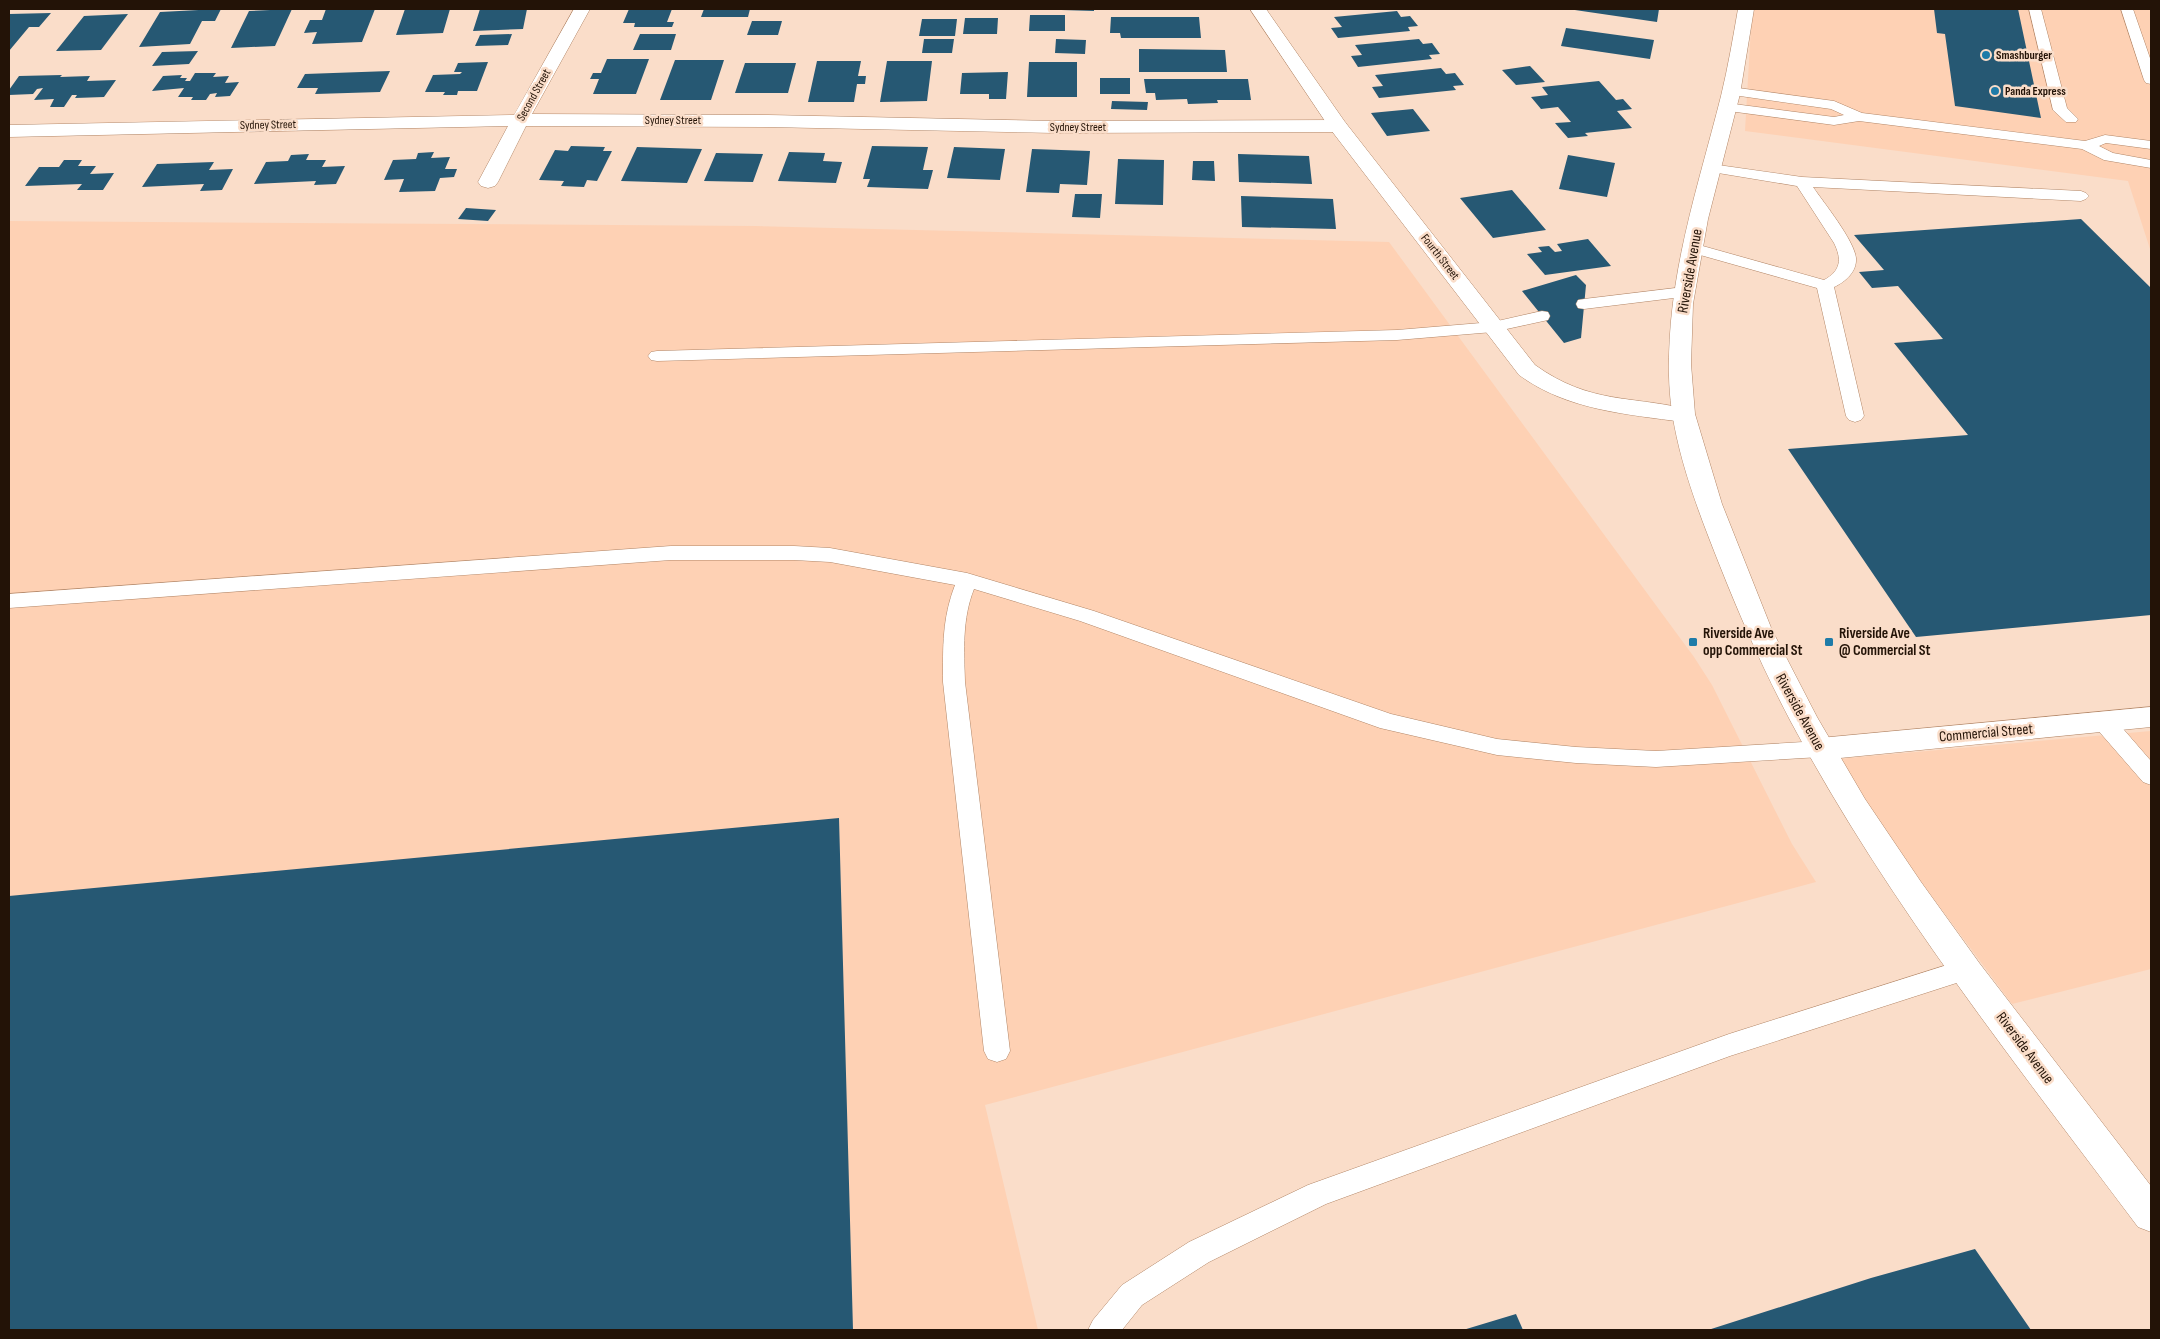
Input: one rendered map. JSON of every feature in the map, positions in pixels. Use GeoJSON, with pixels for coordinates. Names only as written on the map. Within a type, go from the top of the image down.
{"type":"FeatureCollection","features":[{"type":"Feature","properties":{"kind":"street","name":"Second Street"},"geometry":{"type":"LineString","coordinates":[[488,182],[582,9]]}},
{"type":"Feature","properties":{"kind":"street","name":"Fourth Street"},"geometry":{"type":"LineString","coordinates":[[1258,9],[1338,126],[1527,370],[1553,388],[1595,401],[1683,415]]}},
{"type":"Feature","properties":{"kind":"street","name":"Riverside Avenue"},"geometry":{"type":"LineString","coordinates":[[1746,9],[1729,99],[1692,248],[1684,292],[1680,348],[1683,415],[1703,487],[1731,566],[1769,654],[1820,749],[1885,855],[1966,970],[2151,1215]]}},
{"type":"Feature","properties":{"kind":"street","name":"Sydney Street"},"geometry":{"type":"LineString","coordinates":[[9,131],[520,120],[768,121],[1056,127],[1338,126]]}},
{"type":"Feature","properties":{"kind":"street","name":"Commercial Street"},"geometry":{"type":"LineString","coordinates":[[1820,749],[2151,717]]}},
{"type":"Feature","properties":{"kind":"lane"},"geometry":{"type":"LineString","coordinates":[[2035,9],[2060,110],[2071,119]]}},
{"type":"Feature","properties":{"kind":"lane"},"geometry":{"type":"LineString","coordinates":[[2127,9],[2151,80]]}},
{"type":"Feature","properties":{"kind":"lane"},"geometry":{"type":"LineString","coordinates":[[1729,99],[1834,121],[1859,117],[2086,146],[2109,157],[2151,164]]}},
{"type":"Feature","properties":{"kind":"lane"},"geometry":{"type":"LineString","coordinates":[[2086,146],[2105,139],[2151,145]]}},
{"type":"Feature","properties":{"kind":"lane"},"geometry":{"type":"LineString","coordinates":[[1711,168],[1802,182],[2080,196]]}},
{"type":"Feature","properties":{"kind":"lane"},"geometry":{"type":"LineString","coordinates":[[1692,248],[1825,285],[1837,280],[1846,270],[1848,257],[1833,228],[1802,182]]}},
{"type":"Feature","properties":{"kind":"lane"},"geometry":{"type":"LineString","coordinates":[[1825,285],[1855,416]]}},
{"type":"Feature","properties":{"kind":"lane"},"geometry":{"type":"LineString","coordinates":[[1584,304],[1684,292]]}},
{"type":"Feature","properties":{"kind":"lane"},"geometry":{"type":"LineString","coordinates":[[657,356],[1396,335],[1493,327],[1542,316]]}},
{"type":"Feature","properties":{"kind":"lane"},"geometry":{"type":"LineString","coordinates":[[9,601],[671,553],[794,553],[830,555],[967,580],[1087,616],[1388,722],[1497,747],[1576,755],[1656,758],[1820,749]]}},
{"type":"Feature","properties":{"kind":"lane"},"geometry":{"type":"LineString","coordinates":[[967,580],[957,606],[953,641],[954,682],[997,1051]]}},
{"type":"Feature","properties":{"kind":"lane"},"geometry":{"type":"LineString","coordinates":[[2104,722],[2151,776]]}},
{"type":"Feature","properties":{"kind":"lane"},"geometry":{"type":"LineString","coordinates":[[1103,1330],[1132,1295],[1199,1252],[1318,1194],[1720,1048],[1966,970]]}},
{"type":"Feature","properties":{"kind":"shaded area"},"geometry":{"type":"Polygon","coordinates":[[[1752,9],[2151,9],[2151,252],[2128,181],[1745,131],[1752,9]]]}},
{"type":"Feature","properties":{"kind":"shaded area"},"geometry":{"type":"Polygon","coordinates":[[[9,221],[756,226],[1389,242],[1694,657],[1712,685],[1792,844],[1816,882],[985,1105],[1038,1330],[9,1330],[9,221]]]}},
{"type":"Feature","properties":{"kind":"shaded area"},"geometry":{"type":"Polygon","coordinates":[[[2151,731],[2151,969],[2012,1004],[1919,879],[1837,759],[2151,731]]]}},
{"type":"Feature","properties":{"kind":"building"},"geometry":{"type":"Polygon","coordinates":[[[221,9],[215,21],[202,21],[190,44],[139,47],[160,12],[221,9]]]}},
{"type":"Feature","properties":{"kind":"building"},"geometry":{"type":"Polygon","coordinates":[[[292,9],[275,46],[231,48],[249,11],[292,9]]]}},
{"type":"Feature","properties":{"kind":"building"},"geometry":{"type":"Polygon","coordinates":[[[326,9],[375,9],[362,42],[312,44],[317,32],[304,33],[310,20],[322,20],[326,9]]]}},
{"type":"Feature","properties":{"kind":"building"},"geometry":{"type":"Polygon","coordinates":[[[405,9],[450,9],[443,33],[396,35],[405,9]]]}},
{"type":"Feature","properties":{"kind":"building"},"geometry":{"type":"Polygon","coordinates":[[[480,9],[527,9],[523,29],[473,31],[480,9]]]}},
{"type":"Feature","properties":{"kind":"building"},"geometry":{"type":"Polygon","coordinates":[[[629,9],[672,9],[667,22],[674,22],[672,27],[634,27],[635,23],[623,23],[629,9]]]}},
{"type":"Feature","properties":{"kind":"building"},"geometry":{"type":"Polygon","coordinates":[[[704,9],[750,9],[748,17],[701,17],[704,9]]]}},
{"type":"Feature","properties":{"kind":"building"},"geometry":{"type":"Polygon","coordinates":[[[1094,9],[1094,11],[1061,10],[1094,9]]]}},
{"type":"Feature","properties":{"kind":"building"},"geometry":{"type":"Polygon","coordinates":[[[1568,9],[1659,9],[1657,22],[1568,9]]]}},
{"type":"Feature","properties":{"kind":"building"},"geometry":{"type":"Polygon","coordinates":[[[1934,9],[2018,9],[2041,118],[1955,106],[1945,34],[1937,33],[1934,9]]]}},
{"type":"Feature","properties":{"kind":"building"},"geometry":{"type":"Polygon","coordinates":[[[1397,11],[1401,17],[1410,16],[1418,26],[1408,27],[1410,31],[1338,38],[1331,28],[1342,27],[1334,17],[1397,11]]]}},
{"type":"Feature","properties":{"kind":"building"},"geometry":{"type":"Polygon","coordinates":[[[51,13],[39,27],[29,27],[9,51],[9,14],[51,13]]]}},
{"type":"Feature","properties":{"kind":"building"},"geometry":{"type":"Polygon","coordinates":[[[128,14],[101,50],[56,51],[84,16],[128,14]]]}},
{"type":"Feature","properties":{"kind":"building"},"geometry":{"type":"Polygon","coordinates":[[[1030,15],[1065,15],[1065,31],[1029,31],[1030,15]]]}},
{"type":"Feature","properties":{"kind":"building"},"geometry":{"type":"Polygon","coordinates":[[[1111,17],[1199,17],[1201,38],[1121,38],[1120,33],[1110,33],[1111,17]]]}},
{"type":"Feature","properties":{"kind":"building"},"geometry":{"type":"Polygon","coordinates":[[[965,18],[998,18],[997,34],[963,34],[965,18]]]}},
{"type":"Feature","properties":{"kind":"building"},"geometry":{"type":"Polygon","coordinates":[[[922,19],[957,19],[955,36],[919,36],[922,19]]]}},
{"type":"Feature","properties":{"kind":"building"},"geometry":{"type":"Polygon","coordinates":[[[752,21],[782,21],[778,35],[747,35],[752,21]]]}},
{"type":"Feature","properties":{"kind":"building"},"geometry":{"type":"Polygon","coordinates":[[[1566,28],[1654,40],[1650,59],[1561,46],[1566,28]]]}},
{"type":"Feature","properties":{"kind":"building"},"geometry":{"type":"Polygon","coordinates":[[[512,34],[508,45],[475,46],[480,35],[512,34]]]}},
{"type":"Feature","properties":{"kind":"building"},"geometry":{"type":"Polygon","coordinates":[[[640,34],[676,34],[671,50],[633,50],[640,34]]]}},
{"type":"Feature","properties":{"kind":"building"},"geometry":{"type":"Polygon","coordinates":[[[924,39],[954,39],[952,53],[922,53],[924,39]]]}},
{"type":"Feature","properties":{"kind":"building"},"geometry":{"type":"Polygon","coordinates":[[[1056,39],[1086,40],[1085,54],[1055,53],[1056,39]]]}},
{"type":"Feature","properties":{"kind":"building"},"geometry":{"type":"Polygon","coordinates":[[[1419,39],[1423,44],[1432,43],[1440,54],[1429,55],[1432,59],[1358,67],[1351,56],[1362,55],[1355,45],[1419,39]]]}},
{"type":"Feature","properties":{"kind":"building"},"geometry":{"type":"Polygon","coordinates":[[[1139,49],[1225,50],[1227,72],[1139,72],[1139,49]]]}},
{"type":"Feature","properties":{"kind":"building"},"geometry":{"type":"Polygon","coordinates":[[[198,51],[189,64],[152,66],[162,52],[198,51]]]}},
{"type":"Feature","properties":{"kind":"building"},"geometry":{"type":"Polygon","coordinates":[[[607,59],[649,59],[636,94],[593,94],[599,79],[590,79],[593,73],[601,73],[607,59]]]}},
{"type":"Feature","properties":{"kind":"building"},"geometry":{"type":"Polygon","coordinates":[[[675,60],[724,60],[711,100],[660,100],[675,60]]]}},
{"type":"Feature","properties":{"kind":"building"},"geometry":{"type":"Polygon","coordinates":[[[817,61],[861,61],[858,76],[866,76],[865,84],[857,84],[854,102],[808,102],[817,61]]]}},
{"type":"Feature","properties":{"kind":"building"},"geometry":{"type":"Polygon","coordinates":[[[887,61],[932,61],[927,101],[880,102],[887,61]]]}},
{"type":"Feature","properties":{"kind":"building"},"geometry":{"type":"Polygon","coordinates":[[[488,62],[477,91],[458,91],[457,95],[443,95],[445,92],[425,92],[433,75],[460,74],[462,72],[454,72],[458,63],[488,62]]]}},
{"type":"Feature","properties":{"kind":"building"},"geometry":{"type":"Polygon","coordinates":[[[1029,62],[1077,62],[1077,97],[1027,97],[1029,62]]]}},
{"type":"Feature","properties":{"kind":"building"},"geometry":{"type":"Polygon","coordinates":[[[745,63],[796,63],[788,93],[735,93],[745,63]]]}},
{"type":"Feature","properties":{"kind":"building"},"geometry":{"type":"Polygon","coordinates":[[[1530,66],[1545,82],[1516,85],[1502,70],[1530,66]]]}},
{"type":"Feature","properties":{"kind":"building"},"geometry":{"type":"Polygon","coordinates":[[[1441,68],[1446,74],[1455,73],[1464,85],[1453,86],[1456,90],[1379,98],[1372,87],[1383,86],[1375,75],[1441,68]]]}},
{"type":"Feature","properties":{"kind":"building"},"geometry":{"type":"Polygon","coordinates":[[[390,71],[380,92],[315,94],[318,88],[297,88],[305,74],[390,71]]]}},
{"type":"Feature","properties":{"kind":"building"},"geometry":{"type":"Polygon","coordinates":[[[1008,72],[1006,99],[989,99],[989,94],[960,94],[962,73],[1008,72]]]}},
{"type":"Feature","properties":{"kind":"building"},"geometry":{"type":"Polygon","coordinates":[[[195,73],[216,73],[213,77],[229,76],[225,83],[239,82],[230,96],[215,97],[217,93],[210,94],[206,100],[191,100],[193,97],[178,97],[184,88],[152,91],[163,76],[182,75],[180,78],[187,78],[185,81],[190,81],[195,73]]]}},
{"type":"Feature","properties":{"kind":"building"},"geometry":{"type":"Polygon","coordinates":[[[62,75],[60,77],[90,76],[87,81],[116,80],[104,97],[75,98],[77,95],[72,95],[64,107],[50,107],[54,99],[34,100],[43,88],[37,89],[33,94],[9,95],[9,90],[19,76],[62,75]]]}},
{"type":"Feature","properties":{"kind":"building"},"geometry":{"type":"Polygon","coordinates":[[[1100,78],[1130,78],[1130,94],[1100,94],[1100,78]]]}},
{"type":"Feature","properties":{"kind":"building"},"geometry":{"type":"Polygon","coordinates":[[[1144,79],[1248,79],[1251,100],[1217,100],[1218,103],[1188,104],[1187,99],[1156,100],[1155,93],[1146,93],[1144,79]]]}},
{"type":"Feature","properties":{"kind":"building"},"geometry":{"type":"Polygon","coordinates":[[[1599,81],[1616,100],[1623,99],[1632,109],[1617,111],[1632,128],[1585,133],[1588,136],[1568,138],[1555,123],[1571,122],[1558,107],[1541,109],[1531,97],[1548,95],[1542,87],[1599,81]]]}},
{"type":"Feature","properties":{"kind":"building"},"geometry":{"type":"Polygon","coordinates":[[[1112,101],[1148,102],[1147,110],[1111,109],[1112,101]]]}},
{"type":"Feature","properties":{"kind":"building"},"geometry":{"type":"Polygon","coordinates":[[[1413,109],[1430,131],[1387,136],[1371,113],[1413,109]]]}},
{"type":"Feature","properties":{"kind":"building"},"geometry":{"type":"Polygon","coordinates":[[[571,146],[605,147],[603,151],[612,151],[597,181],[587,180],[584,187],[561,186],[564,181],[539,180],[555,150],[568,151],[571,146]]]}},
{"type":"Feature","properties":{"kind":"building"},"geometry":{"type":"Polygon","coordinates":[[[872,146],[928,147],[923,170],[933,170],[928,189],[867,187],[870,179],[863,179],[872,146]]]}},
{"type":"Feature","properties":{"kind":"building"},"geometry":{"type":"Polygon","coordinates":[[[637,147],[702,149],[687,183],[621,181],[637,147]]]}},
{"type":"Feature","properties":{"kind":"building"},"geometry":{"type":"Polygon","coordinates":[[[954,147],[1005,149],[1000,180],[947,178],[954,147]]]}},
{"type":"Feature","properties":{"kind":"building"},"geometry":{"type":"Polygon","coordinates":[[[1032,149],[1090,151],[1087,185],[1060,184],[1059,193],[1026,192],[1032,149]]]}},
{"type":"Feature","properties":{"kind":"building"},"geometry":{"type":"Polygon","coordinates":[[[434,152],[431,158],[450,157],[445,169],[457,169],[454,177],[440,178],[435,191],[399,192],[404,179],[384,180],[393,160],[416,159],[418,153],[434,152]]]}},
{"type":"Feature","properties":{"kind":"building"},"geometry":{"type":"Polygon","coordinates":[[[789,152],[825,153],[823,161],[842,162],[836,183],[778,181],[789,152]]]}},
{"type":"Feature","properties":{"kind":"building"},"geometry":{"type":"Polygon","coordinates":[[[716,153],[763,154],[753,182],[704,181],[716,153]]]}},
{"type":"Feature","properties":{"kind":"building"},"geometry":{"type":"Polygon","coordinates":[[[309,154],[306,160],[326,160],[322,167],[345,166],[336,184],[314,185],[316,181],[254,184],[266,162],[288,161],[291,155],[309,154]]]}},
{"type":"Feature","properties":{"kind":"building"},"geometry":{"type":"Polygon","coordinates":[[[1238,154],[1309,156],[1312,184],[1239,182],[1238,154]]]}},
{"type":"Feature","properties":{"kind":"building"},"geometry":{"type":"Polygon","coordinates":[[[1568,155],[1615,163],[1607,197],[1559,189],[1568,155]]]}},
{"type":"Feature","properties":{"kind":"building"},"geometry":{"type":"Polygon","coordinates":[[[1118,159],[1164,160],[1163,205],[1115,204],[1118,159]]]}},
{"type":"Feature","properties":{"kind":"building"},"geometry":{"type":"Polygon","coordinates":[[[64,160],[82,160],[78,166],[96,166],[90,174],[114,173],[103,190],[77,190],[82,184],[25,186],[39,167],[59,167],[64,160]]]}},
{"type":"Feature","properties":{"kind":"building"},"geometry":{"type":"Polygon","coordinates":[[[1193,161],[1214,161],[1215,181],[1192,180],[1193,161]]]}},
{"type":"Feature","properties":{"kind":"building"},"geometry":{"type":"Polygon","coordinates":[[[214,162],[209,170],[233,169],[222,190],[200,191],[204,184],[142,187],[157,164],[214,162]]]}},
{"type":"Feature","properties":{"kind":"building"},"geometry":{"type":"Polygon","coordinates":[[[1512,190],[1546,230],[1493,238],[1460,198],[1512,190]]]}},
{"type":"Feature","properties":{"kind":"building"},"geometry":{"type":"Polygon","coordinates":[[[1075,194],[1102,194],[1100,218],[1072,217],[1075,194]]]}},
{"type":"Feature","properties":{"kind":"building"},"geometry":{"type":"Polygon","coordinates":[[[1241,196],[1333,199],[1336,229],[1242,227],[1241,196]]]}},
{"type":"Feature","properties":{"kind":"building"},"geometry":{"type":"Polygon","coordinates":[[[466,208],[496,210],[488,221],[458,219],[466,208]]]}},
{"type":"Feature","properties":{"kind":"building"},"geometry":{"type":"Polygon","coordinates":[[[2081,219],[2151,288],[2151,615],[1916,637],[1788,449],[1968,435],[1894,343],[1943,339],[1898,286],[1872,288],[1859,272],[1884,270],[1854,235],[2081,219]]]}},
{"type":"Feature","properties":{"kind":"building"},"geometry":{"type":"Polygon","coordinates":[[[1588,239],[1611,266],[1545,275],[1527,254],[1542,252],[1538,247],[1549,246],[1555,252],[1562,251],[1557,244],[1588,239]]]}},
{"type":"Feature","properties":{"kind":"building"},"geometry":{"type":"Polygon","coordinates":[[[1576,275],[1586,285],[1581,338],[1564,343],[1522,291],[1576,275]]]}},
{"type":"Feature","properties":{"kind":"building"},"geometry":{"type":"Polygon","coordinates":[[[839,818],[853,1330],[9,1330],[9,896],[839,818]]]}},
{"type":"Feature","properties":{"kind":"building"},"geometry":{"type":"Polygon","coordinates":[[[1975,1249],[2031,1330],[1708,1330],[1871,1278],[1975,1249]]]}},
{"type":"Feature","properties":{"kind":"building"},"geometry":{"type":"Polygon","coordinates":[[[1516,1314],[1523,1330],[1463,1330],[1516,1314]]]}},
{"type":"Feature","properties":{"kind":"place","name":"Smashburger"},"geometry":{"type":"Point","coordinates":[1986,55]}},
{"type":"Feature","properties":{"kind":"place","name":"Panda Express"},"geometry":{"type":"Point","coordinates":[1995,91]}},
{"type":"Feature","properties":{"kind":"place","name":"Riverside Ave opp Commercial St"},"geometry":{"type":"Point","coordinates":[1693,642]}},
{"type":"Feature","properties":{"kind":"place","name":"Riverside Ave @ Commercial St"},"geometry":{"type":"Point","coordinates":[1829,642]}}]}
